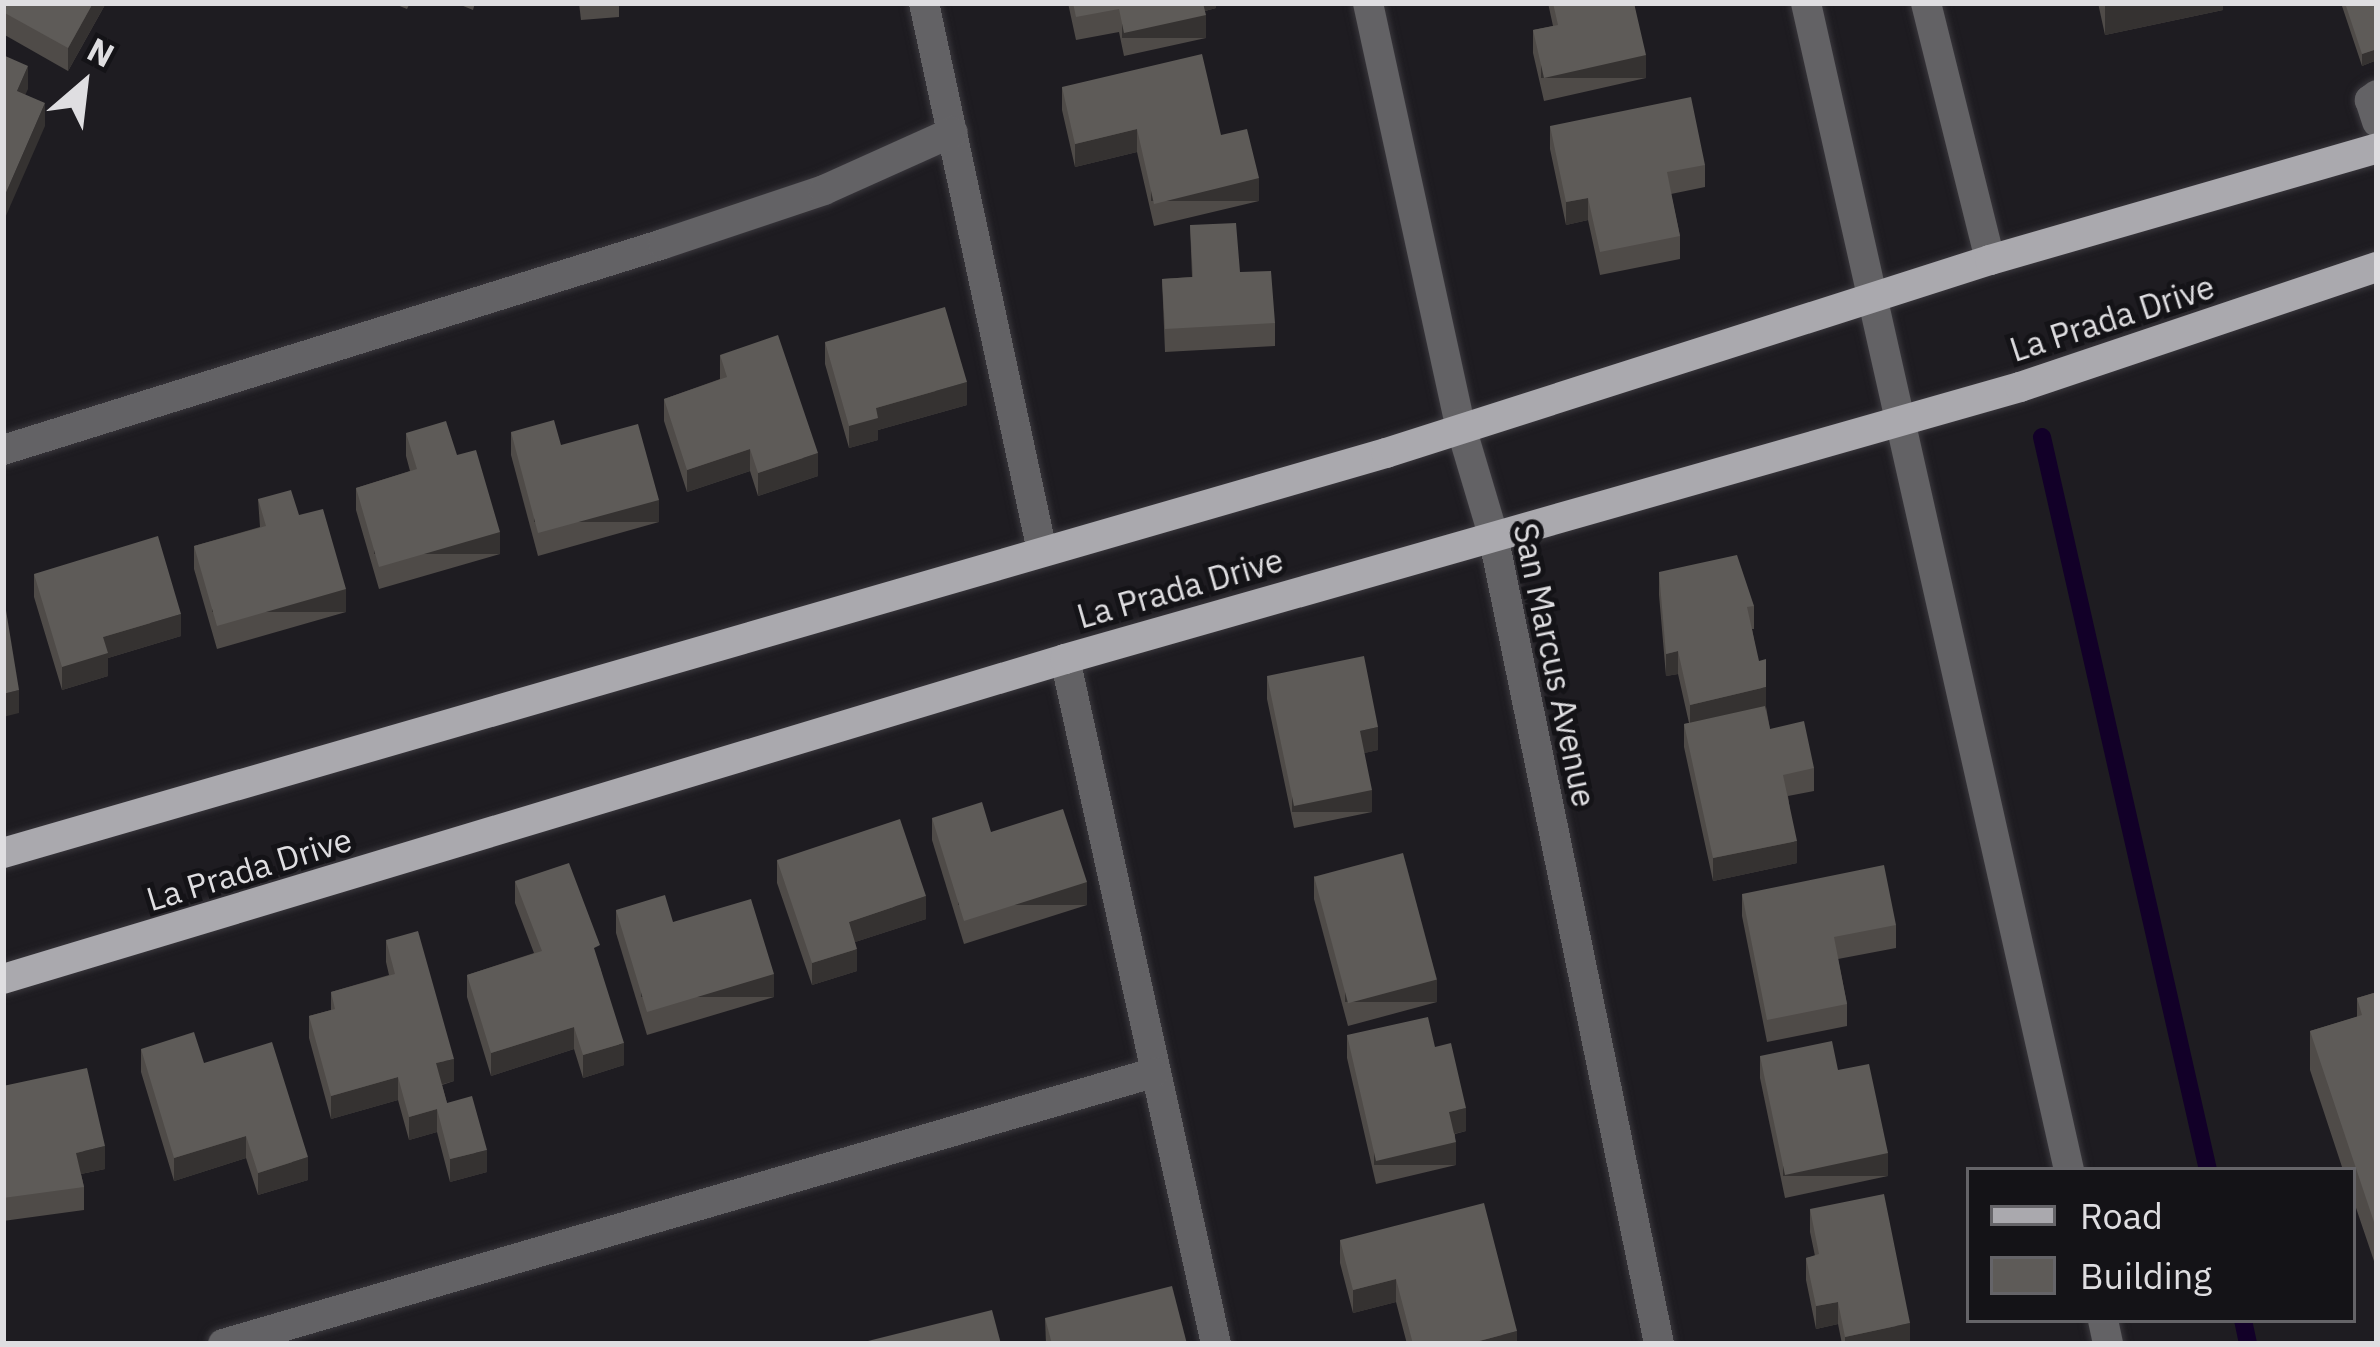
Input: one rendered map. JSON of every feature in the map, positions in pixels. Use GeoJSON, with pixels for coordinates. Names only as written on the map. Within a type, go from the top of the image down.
{"type":"FeatureCollection","features":[{"type":"Feature","properties":{"kind":"main road"},"geometry":{"type":"LineString","coordinates":[[3,853],[1042,551],[1990,260],[2377,148]]}},
{"type":"Feature","properties":{"kind":"main road","name":"La Prada Drive"},"geometry":{"type":"LineString","coordinates":[[3,979],[1065,659],[1898,421],[2377,267]]}},
{"type":"Feature","properties":{"kind":"street"},"geometry":{"type":"LineString","coordinates":[[924,3],[1042,551]]}},
{"type":"Feature","properties":{"kind":"street","name":"San Marcus Avenue"},"geometry":{"type":"LineString","coordinates":[[1368,3],[1460,424],[1492,535],[1659,1344]]}},
{"type":"Feature","properties":{"kind":"street"},"geometry":{"type":"LineString","coordinates":[[1806,3],[2068,1167]]}},
{"type":"Feature","properties":{"kind":"street"},"geometry":{"type":"LineString","coordinates":[[1926,3],[1990,260]]}},
{"type":"Feature","properties":{"kind":"street"},"geometry":{"type":"LineString","coordinates":[[2377,95],[2370,100],[2377,122]]}},
{"type":"Feature","properties":{"kind":"street"},"geometry":{"type":"LineString","coordinates":[[3,450],[683,238],[824,190],[952,132]]}},
{"type":"Feature","properties":{"kind":"street"},"geometry":{"type":"LineString","coordinates":[[1065,659],[1216,1344]]}},
{"type":"Feature","properties":{"kind":"street"},"geometry":{"type":"LineString","coordinates":[[224,1344],[1153,1073]]}},
{"type":"Feature","properties":{"kind":"building"},"geometry":{"type":"Polygon","coordinates":[[[3,3],[93,3],[68,48],[3,12],[3,3]]]}},
{"type":"Feature","properties":{"kind":"building"},"geometry":{"type":"Polygon","coordinates":[[[1073,3],[1203,3],[1206,15],[1124,33],[1119,9],[1076,17],[1073,3]]]}},
{"type":"Feature","properties":{"kind":"building"},"geometry":{"type":"Polygon","coordinates":[[[1553,3],[1634,3],[1646,55],[1544,78],[1533,30],[1558,25],[1553,3]]]}},
{"type":"Feature","properties":{"kind":"building"},"geometry":{"type":"Polygon","coordinates":[[[2345,3],[2377,3],[2377,49],[2362,54],[2345,3]]]}},
{"type":"Feature","properties":{"kind":"building"},"geometry":{"type":"Polygon","coordinates":[[[1202,54],[1221,135],[1247,129],[1259,178],[1154,204],[1137,129],[1075,144],[1062,87],[1202,54]]]}},
{"type":"Feature","properties":{"kind":"building"},"geometry":{"type":"Polygon","coordinates":[[[3,55],[28,66],[17,91],[45,103],[5,195],[3,194],[3,55]]]}},
{"type":"Feature","properties":{"kind":"building"},"geometry":{"type":"Polygon","coordinates":[[[1691,97],[1705,165],[1667,172],[1680,236],[1600,252],[1588,198],[1566,202],[1550,126],[1691,97]]]}},
{"type":"Feature","properties":{"kind":"building"},"geometry":{"type":"Polygon","coordinates":[[[1236,223],[1240,272],[1271,271],[1275,323],[1165,329],[1162,279],[1193,277],[1190,225],[1236,223]]]}},
{"type":"Feature","properties":{"kind":"building"},"geometry":{"type":"Polygon","coordinates":[[[945,307],[967,382],[876,408],[878,418],[849,426],[825,342],[945,307]]]}},
{"type":"Feature","properties":{"kind":"building"},"geometry":{"type":"Polygon","coordinates":[[[778,335],[818,453],[758,473],[750,449],[687,470],[664,399],[727,377],[720,355],[778,335]]]}},
{"type":"Feature","properties":{"kind":"building"},"geometry":{"type":"Polygon","coordinates":[[[554,420],[561,445],[638,424],[659,500],[538,533],[511,432],[554,420]]]}},
{"type":"Feature","properties":{"kind":"building"},"geometry":{"type":"Polygon","coordinates":[[[446,421],[457,455],[476,450],[500,532],[379,567],[356,488],[417,469],[406,433],[446,421]]]}},
{"type":"Feature","properties":{"kind":"building"},"geometry":{"type":"Polygon","coordinates":[[[291,490],[299,515],[323,509],[346,589],[217,626],[194,546],[266,526],[258,499],[291,490]]]}},
{"type":"Feature","properties":{"kind":"building"},"geometry":{"type":"Polygon","coordinates":[[[158,536],[181,614],[103,637],[108,653],[62,667],[34,574],[158,536]]]}},
{"type":"Feature","properties":{"kind":"building"},"geometry":{"type":"Polygon","coordinates":[[[1737,555],[1754,606],[1747,607],[1759,661],[1766,659],[1766,687],[1690,705],[1678,651],[1666,654],[1659,572],[1737,555]]]}},
{"type":"Feature","properties":{"kind":"building"},"geometry":{"type":"Polygon","coordinates":[[[3,592],[19,690],[3,694],[3,592]]]}},
{"type":"Feature","properties":{"kind":"building"},"geometry":{"type":"Polygon","coordinates":[[[1364,656],[1378,727],[1360,731],[1372,790],[1294,806],[1267,676],[1364,656]]]}},
{"type":"Feature","properties":{"kind":"building"},"geometry":{"type":"Polygon","coordinates":[[[1765,706],[1770,729],[1804,721],[1814,768],[1783,775],[1797,841],[1713,858],[1684,724],[1765,706]]]}},
{"type":"Feature","properties":{"kind":"building"},"geometry":{"type":"Polygon","coordinates":[[[982,802],[991,832],[1063,809],[1087,882],[964,921],[932,818],[982,802]]]}},
{"type":"Feature","properties":{"kind":"building"},"geometry":{"type":"Polygon","coordinates":[[[900,819],[926,896],[849,922],[857,949],[812,963],[777,860],[900,819]]]}},
{"type":"Feature","properties":{"kind":"building"},"geometry":{"type":"Polygon","coordinates":[[[1403,853],[1437,980],[1348,1003],[1314,877],[1403,853]]]}},
{"type":"Feature","properties":{"kind":"building"},"geometry":{"type":"Polygon","coordinates":[[[569,863],[600,945],[594,948],[624,1043],[583,1055],[574,1027],[491,1053],[467,975],[542,951],[515,881],[569,863]]]}},
{"type":"Feature","properties":{"kind":"building"},"geometry":{"type":"Polygon","coordinates":[[[1884,865],[1896,925],[1834,937],[1847,1004],[1767,1020],[1742,894],[1884,865]]]}},
{"type":"Feature","properties":{"kind":"building"},"geometry":{"type":"Polygon","coordinates":[[[665,895],[673,922],[751,899],[774,974],[647,1012],[616,910],[665,895]]]}},
{"type":"Feature","properties":{"kind":"building"},"geometry":{"type":"Polygon","coordinates":[[[418,931],[454,1059],[436,1063],[447,1103],[472,1096],[487,1150],[450,1159],[437,1109],[409,1117],[398,1077],[331,1096],[309,1016],[335,1009],[331,992],[395,974],[386,940],[418,931]]]}},
{"type":"Feature","properties":{"kind":"building"},"geometry":{"type":"Polygon","coordinates":[[[2377,992],[2377,1231],[2310,1031],[2362,1015],[2357,998],[2377,992]]]}},
{"type":"Feature","properties":{"kind":"building"},"geometry":{"type":"Polygon","coordinates":[[[1428,1017],[1435,1047],[1451,1043],[1466,1108],[1449,1112],[1456,1142],[1376,1161],[1347,1035],[1428,1017]]]}},
{"type":"Feature","properties":{"kind":"building"},"geometry":{"type":"Polygon","coordinates":[[[194,1032],[204,1063],[272,1042],[308,1157],[258,1173],[246,1136],[174,1158],[141,1049],[194,1032]]]}},
{"type":"Feature","properties":{"kind":"building"},"geometry":{"type":"Polygon","coordinates":[[[1832,1041],[1838,1070],[1869,1064],[1888,1153],[1785,1175],[1760,1056],[1832,1041]]]}},
{"type":"Feature","properties":{"kind":"building"},"geometry":{"type":"Polygon","coordinates":[[[87,1068],[105,1146],[76,1153],[84,1187],[3,1198],[3,1086],[87,1068]]]}},
{"type":"Feature","properties":{"kind":"building"},"geometry":{"type":"Polygon","coordinates":[[[1884,1194],[1910,1323],[1845,1337],[1838,1302],[1816,1306],[1806,1258],[1819,1254],[1810,1209],[1884,1194]]]}},
{"type":"Feature","properties":{"kind":"building"},"geometry":{"type":"Polygon","coordinates":[[[1484,1203],[1517,1331],[1468,1344],[1413,1344],[1396,1279],[1353,1290],[1340,1240],[1484,1203]]]}},
{"type":"Feature","properties":{"kind":"building"},"geometry":{"type":"Polygon","coordinates":[[[1172,1286],[1187,1344],[1052,1344],[1045,1318],[1172,1286]]]}},
{"type":"Feature","properties":{"kind":"building"},"geometry":{"type":"Polygon","coordinates":[[[992,1310],[1001,1344],[864,1342],[992,1310]]]}},
{"type":"Feature","properties":{"kind":"waterway"},"geometry":{"type":"LineString","coordinates":[[2042,437],[2207,1167]]}},
{"type":"Feature","properties":{"kind":"waterway"},"geometry":{"type":"LineString","coordinates":[[2244,1323],[2248,1344]]}}]}
